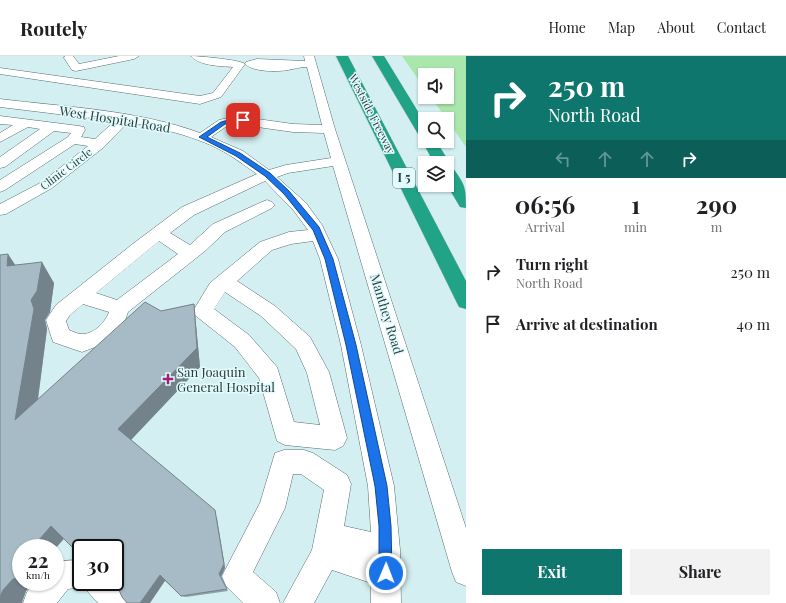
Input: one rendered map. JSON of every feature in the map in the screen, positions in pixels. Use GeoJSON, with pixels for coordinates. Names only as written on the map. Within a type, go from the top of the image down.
{"type":"FeatureCollection","features":[{"type":"Feature","properties":{"kind":"highway","name":"Westside Freeway"},"geometry":{"type":"LineString","coordinates":[[342,56],[466,301]]}},
{"type":"Feature","properties":{"kind":"highway"},"geometry":{"type":"LineString","coordinates":[[378,56],[418,122]]}},
{"type":"Feature","properties":{"kind":"highway"},"geometry":{"type":"LineString","coordinates":[[454,183],[466,203]]}},
{"type":"Feature","properties":{"kind":"street"},"geometry":{"type":"LineString","coordinates":[[72,57],[76,68],[134,56]]}},
{"type":"Feature","properties":{"kind":"street"},"geometry":{"type":"LineString","coordinates":[[196,56],[202,59],[221,63],[245,61],[307,62]]}},
{"type":"Feature","properties":{"kind":"street"},"geometry":{"type":"LineString","coordinates":[[0,71],[200,100],[217,95],[245,61]]}},
{"type":"Feature","properties":{"kind":"street","name":"Manthey Road"},"geometry":{"type":"LineString","coordinates":[[307,62],[466,572]]}},
{"type":"Feature","properties":{"kind":"street","name":"West Hospital Road"},"geometry":{"type":"LineString","coordinates":[[0,103],[125,118],[176,128],[202,137],[238,154],[267,175],[300,207],[318,235],[329,259],[351,345],[381,486],[386,562],[386,603]]}},
{"type":"Feature","properties":{"kind":"street","name":"Clinic Circle"},"geometry":{"type":"LineString","coordinates":[[0,210],[47,185],[99,144],[125,118]]}},
{"type":"Feature","properties":{"kind":"street"},"geometry":{"type":"LineString","coordinates":[[0,120],[79,130],[73,140],[0,187]]}},
{"type":"Feature","properties":{"kind":"street"},"geometry":{"type":"LineString","coordinates":[[202,137],[223,123],[236,120],[293,128],[329,129]]}},
{"type":"Feature","properties":{"kind":"street"},"geometry":{"type":"LineString","coordinates":[[0,138],[26,123]]}},
{"type":"Feature","properties":{"kind":"street"},"geometry":{"type":"LineString","coordinates":[[0,164],[52,126]]}},
{"type":"Feature","properties":{"kind":"street"},"geometry":{"type":"LineString","coordinates":[[73,140],[99,144]]}},
{"type":"Feature","properties":{"kind":"street"},"geometry":{"type":"LineString","coordinates":[[267,205],[219,228],[190,254],[120,308],[115,323],[104,335],[82,343],[60,336],[56,320],[63,310],[188,211],[267,175],[286,169],[339,161]]}},
{"type":"Feature","properties":{"kind":"street"},"geometry":{"type":"LineString","coordinates":[[159,233],[190,254]]}},
{"type":"Feature","properties":{"kind":"street"},"geometry":{"type":"LineString","coordinates":[[224,282],[268,311],[303,343],[318,372],[336,438],[285,433],[269,374],[242,341],[203,311],[217,288],[224,282],[266,246],[289,238],[318,235]]}},
{"type":"Feature","properties":{"kind":"street"},"geometry":{"type":"LineString","coordinates":[[80,296],[120,308]]}},
{"type":"Feature","properties":{"kind":"street"},"geometry":{"type":"LineString","coordinates":[[265,603],[236,576],[272,508],[284,462],[304,462],[338,484],[327,545],[298,603]]}},
{"type":"Feature","properties":{"kind":"street"},"geometry":{"type":"LineString","coordinates":[[327,545],[386,562]]}},
{"type":"Feature","properties":{"kind":"street"},"geometry":{"type":"LineString","coordinates":[[38,603],[48,591]]}},
{"type":"Feature","properties":{"kind":"street"},"geometry":{"type":"LineString","coordinates":[[107,591],[118,603]]}},
{"type":"Feature","properties":{"kind":"green space"},"geometry":{"type":"Polygon","coordinates":[[[402,56],[466,56],[466,147],[454,130],[454,112],[442,112],[436,104],[454,104],[454,68],[418,68],[418,79],[402,56]]]}},
{"type":"Feature","properties":{"kind":"building"},"geometry":{"type":"Polygon","coordinates":[[[8,254],[7,266],[42,262],[37,291],[31,300],[34,309],[15,420],[145,302],[161,311],[194,304],[197,348],[118,429],[215,510],[224,564],[219,574],[227,589],[181,596],[160,575],[140,603],[127,603],[119,591],[124,591],[124,539],[72,539],[72,547],[51,526],[40,539],[12,539],[12,580],[3,590],[0,597],[0,255],[8,254]]]}},
{"type":"Feature","properties":{"kind":"place","name":"San Joaquin General Hospital"},"geometry":{"type":"Point","coordinates":[168,379]}},
{"type":"Feature","properties":{"kind":"route"},"geometry":{"type":"LineString","coordinates":[[243,120],[228,121],[223,123],[202,137],[220,144],[238,154],[287,192],[316,229],[329,259],[351,345],[381,486],[385,526],[386,573]]}}]}
